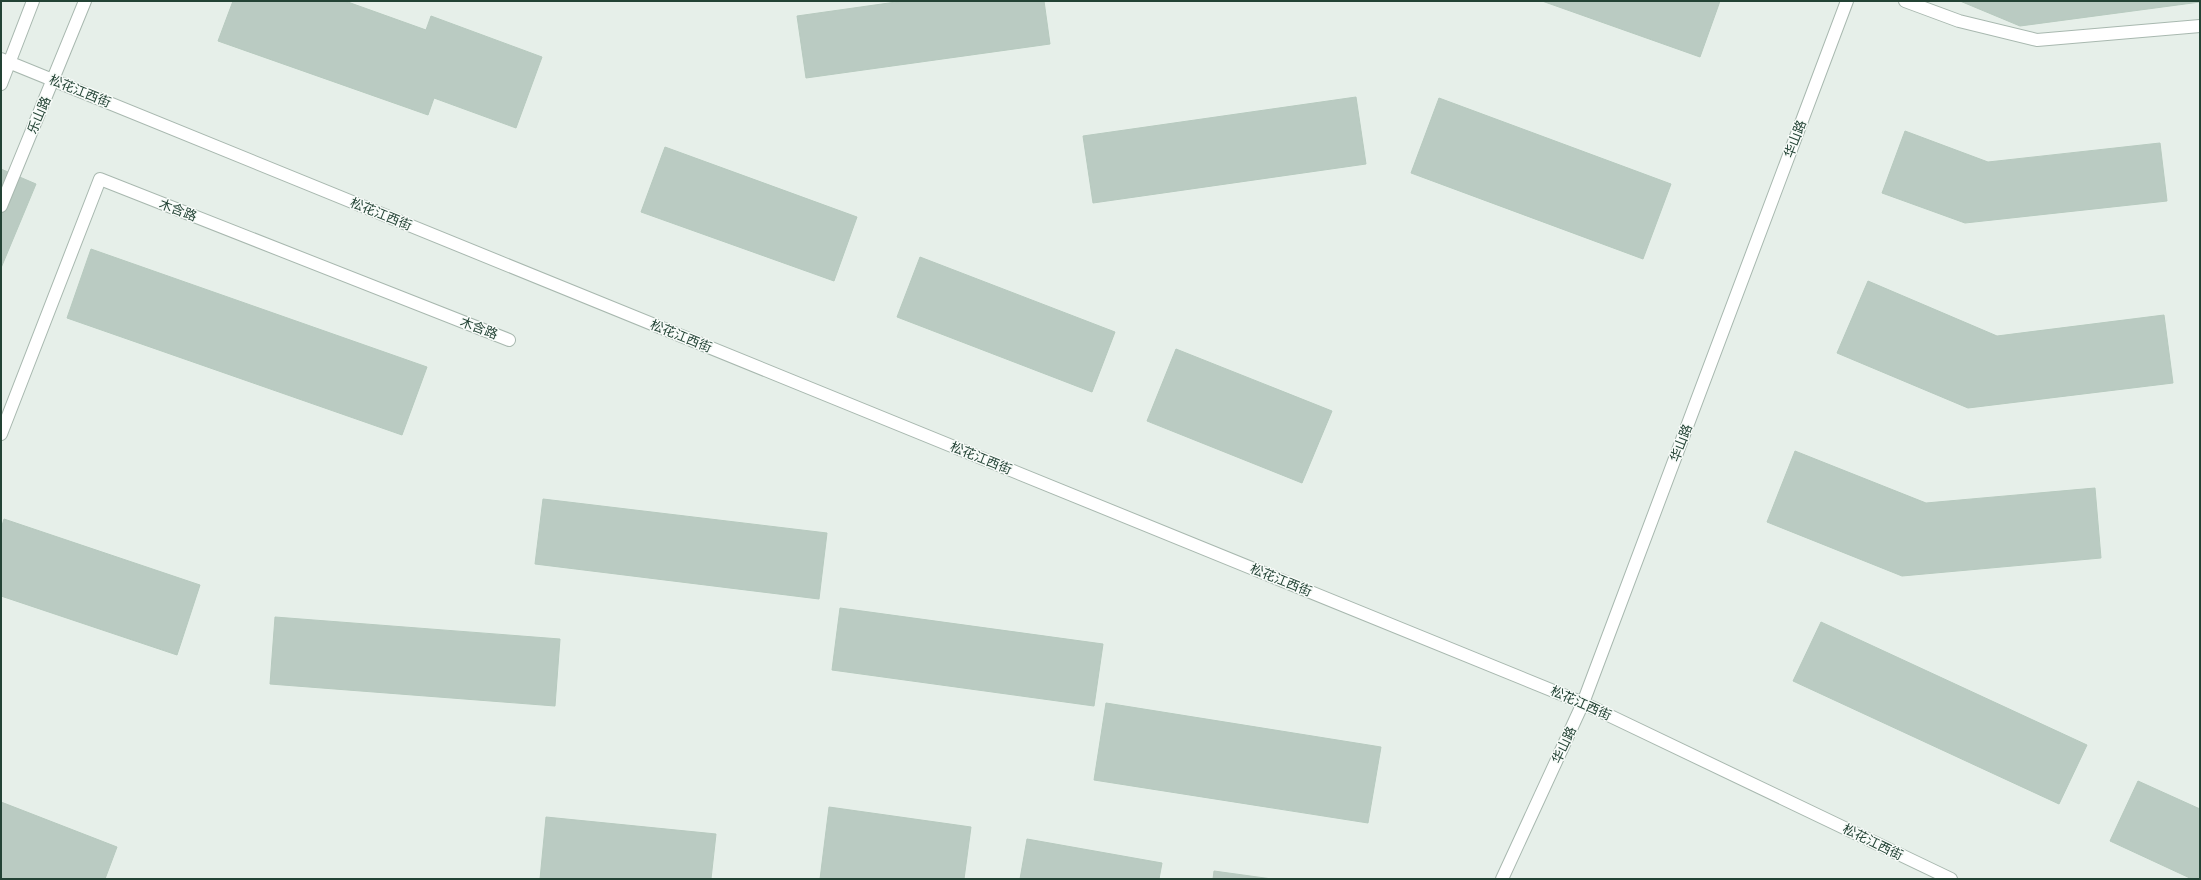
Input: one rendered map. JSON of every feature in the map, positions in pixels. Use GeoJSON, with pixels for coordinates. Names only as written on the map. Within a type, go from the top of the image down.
{"type":"FeatureCollection","features":[{"type":"Feature","properties":{"kind":"street"},"geometry":{"type":"LineString","coordinates":[[1,84],[5,61],[33,1]]}},
{"type":"Feature","properties":{"kind":"street","name":"乐山路"},"geometry":{"type":"LineString","coordinates":[[1,206],[54,81],[85,1]]}},
{"type":"Feature","properties":{"kind":"street","name":"华山路"},"geometry":{"type":"LineString","coordinates":[[1502,879],[1583,703],[1847,1]]}},
{"type":"Feature","properties":{"kind":"street"},"geometry":{"type":"LineString","coordinates":[[1905,1],[1959,21],[2037,40],[2200,26]]}},
{"type":"Feature","properties":{"kind":"street","name":"松花江西街"},"geometry":{"type":"LineString","coordinates":[[5,61],[1583,703],[1951,879]]}},
{"type":"Feature","properties":{"kind":"street","name":"木含路"},"geometry":{"type":"LineString","coordinates":[[1,434],[100,179],[509,340]]}},
{"type":"Feature","properties":{"kind":"building"},"geometry":{"type":"Polygon","coordinates":[[[233,1],[345,1],[426,30],[431,16],[542,57],[516,128],[434,98],[428,115],[218,41],[233,1]]]}},
{"type":"Feature","properties":{"kind":"building"},"geometry":{"type":"Polygon","coordinates":[[[903,1],[1044,1],[1050,44],[806,78],[797,16],[903,1]]]}},
{"type":"Feature","properties":{"kind":"building"},"geometry":{"type":"Polygon","coordinates":[[[1542,1],[1720,1],[1700,57],[1542,1]]]}},
{"type":"Feature","properties":{"kind":"building"},"geometry":{"type":"Polygon","coordinates":[[[1960,1],[2200,1],[2200,2],[2020,26],[1960,1]]]}},
{"type":"Feature","properties":{"kind":"building"},"geometry":{"type":"Polygon","coordinates":[[[1356,97],[1366,164],[1093,203],[1083,136],[1356,97]]]}},
{"type":"Feature","properties":{"kind":"building"},"geometry":{"type":"Polygon","coordinates":[[[1439,98],[1671,184],[1643,259],[1411,173],[1439,98]]]}},
{"type":"Feature","properties":{"kind":"building"},"geometry":{"type":"Polygon","coordinates":[[[1905,131],[1988,162],[2160,143],[2167,201],[1965,223],[1882,193],[1905,131]]]}},
{"type":"Feature","properties":{"kind":"building"},"geometry":{"type":"Polygon","coordinates":[[[665,147],[857,217],[834,281],[641,212],[665,147]]]}},
{"type":"Feature","properties":{"kind":"building"},"geometry":{"type":"Polygon","coordinates":[[[1,169],[36,184],[1,268],[1,169]]]}},
{"type":"Feature","properties":{"kind":"building"},"geometry":{"type":"Polygon","coordinates":[[[91,249],[427,367],[402,435],[67,318],[91,249]]]}},
{"type":"Feature","properties":{"kind":"building"},"geometry":{"type":"Polygon","coordinates":[[[920,257],[1115,332],[1092,392],[897,317],[920,257]]]}},
{"type":"Feature","properties":{"kind":"building"},"geometry":{"type":"Polygon","coordinates":[[[1868,281],[1997,336],[2164,315],[2173,383],[1968,408],[1837,353],[1868,281]]]}},
{"type":"Feature","properties":{"kind":"building"},"geometry":{"type":"Polygon","coordinates":[[[1176,349],[1332,411],[1302,483],[1147,421],[1176,349]]]}},
{"type":"Feature","properties":{"kind":"building"},"geometry":{"type":"Polygon","coordinates":[[[1795,451],[1926,503],[2095,488],[2101,558],[1902,576],[1767,522],[1795,451]]]}},
{"type":"Feature","properties":{"kind":"building"},"geometry":{"type":"Polygon","coordinates":[[[543,499],[827,533],[819,599],[535,564],[543,499]]]}},
{"type":"Feature","properties":{"kind":"building"},"geometry":{"type":"Polygon","coordinates":[[[4,519],[200,585],[177,655],[1,596],[1,529],[4,519]]]}},
{"type":"Feature","properties":{"kind":"building"},"geometry":{"type":"Polygon","coordinates":[[[840,608],[1103,644],[1094,706],[832,670],[840,608]]]}},
{"type":"Feature","properties":{"kind":"building"},"geometry":{"type":"Polygon","coordinates":[[[275,617],[560,639],[555,706],[270,684],[275,617]]]}},
{"type":"Feature","properties":{"kind":"building"},"geometry":{"type":"Polygon","coordinates":[[[1821,622],[2087,745],[2059,804],[1793,681],[1821,622]]]}},
{"type":"Feature","properties":{"kind":"building"},"geometry":{"type":"Polygon","coordinates":[[[1106,703],[1381,747],[1368,823],[1094,780],[1106,703]]]}},
{"type":"Feature","properties":{"kind":"building"},"geometry":{"type":"Polygon","coordinates":[[[2138,781],[2200,809],[2200,879],[2192,879],[2110,841],[2138,781]]]}},
{"type":"Feature","properties":{"kind":"building"},"geometry":{"type":"Polygon","coordinates":[[[1,802],[117,847],[105,879],[1,879],[1,802]]]}},
{"type":"Feature","properties":{"kind":"building"},"geometry":{"type":"Polygon","coordinates":[[[829,807],[971,827],[964,879],[820,879],[829,807]]]}},
{"type":"Feature","properties":{"kind":"building"},"geometry":{"type":"Polygon","coordinates":[[[546,817],[716,834],[711,879],[540,879],[546,817]]]}},
{"type":"Feature","properties":{"kind":"building"},"geometry":{"type":"Polygon","coordinates":[[[1027,839],[1162,863],[1159,879],[1020,879],[1027,839]]]}},
{"type":"Feature","properties":{"kind":"building"},"geometry":{"type":"Polygon","coordinates":[[[1214,871],[1272,879],[1213,879],[1214,871]]]}}]}
